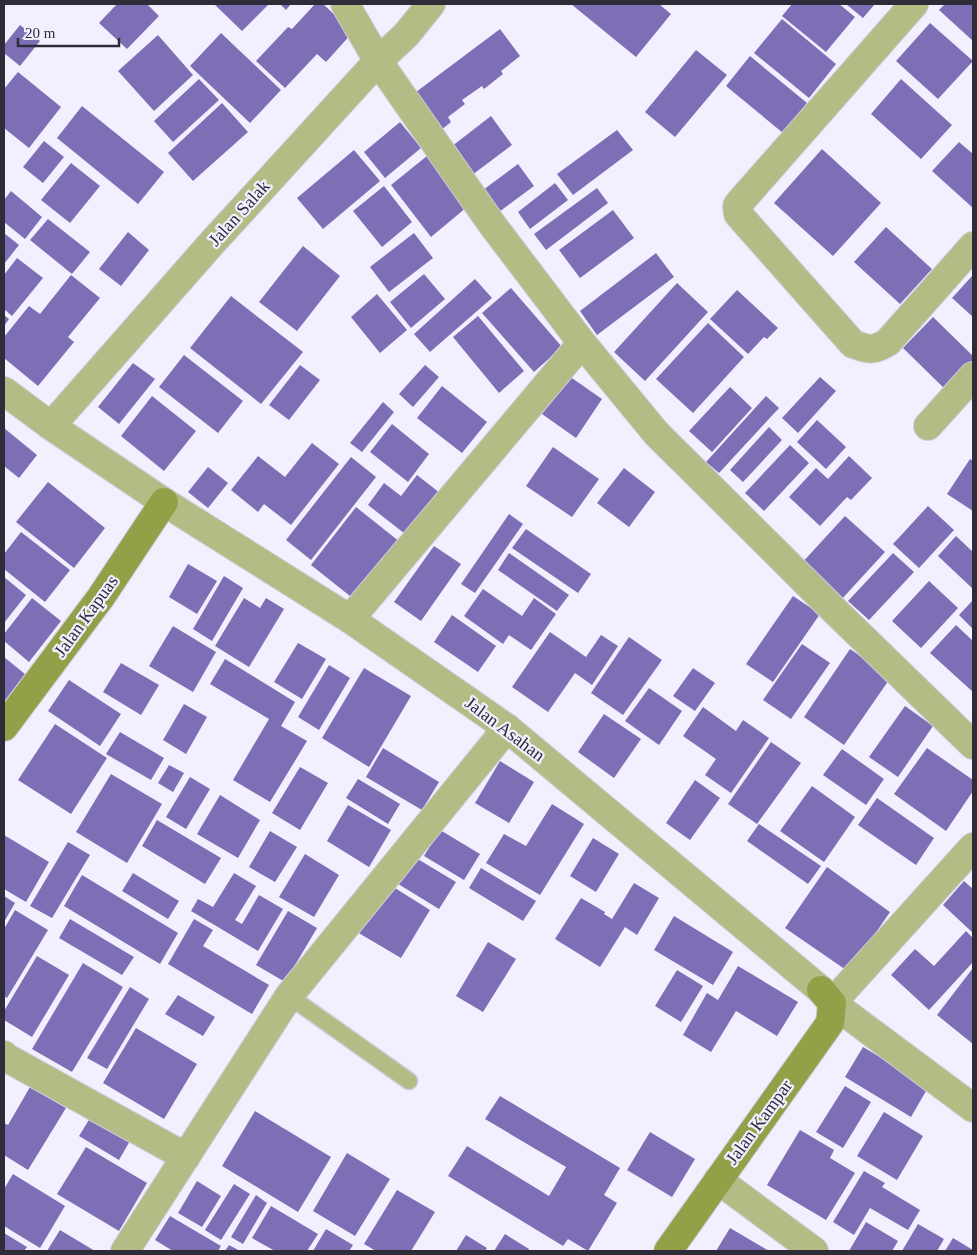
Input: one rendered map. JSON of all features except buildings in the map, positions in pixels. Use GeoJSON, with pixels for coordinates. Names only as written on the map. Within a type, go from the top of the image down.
{"type":"FeatureCollection","features":[{"type":"Feature","properties":{"kind":"main road","name":"Jalan Kapuas"},"geometry":{"type":"LineString","coordinates":[[4,728],[101,597],[164,502]]}},
{"type":"Feature","properties":{"kind":"main road","name":"Jalan Kampar"},"geometry":{"type":"LineString","coordinates":[[668,1251],[830,1023],[827,997]]}},
{"type":"Feature","properties":{"kind":"street"},"geometry":{"type":"LineString","coordinates":[[345,4],[378,62],[491,222],[582,343],[656,433],[973,746]]}},
{"type":"Feature","properties":{"kind":"street","name":"Jalan Salak"},"geometry":{"type":"LineString","coordinates":[[51,426],[211,244],[378,62],[406,35],[431,4]]}},
{"type":"Feature","properties":{"kind":"street"},"geometry":{"type":"LineString","coordinates":[[914,4],[737,206],[738,214],[853,344],[876,350],[888,342],[973,246]]}},
{"type":"Feature","properties":{"kind":"street"},"geometry":{"type":"LineString","coordinates":[[350,619],[582,343]]}},
{"type":"Feature","properties":{"kind":"street"},"geometry":{"type":"LineString","coordinates":[[928,426],[973,376]]}},
{"type":"Feature","properties":{"kind":"street","name":"Jalan Asahan"},"geometry":{"type":"LineString","coordinates":[[4,391],[51,426],[164,502],[350,619],[507,728],[827,997],[973,1108]]}},
{"type":"Feature","properties":{"kind":"street"},"geometry":{"type":"LineString","coordinates":[[125,1251],[289,996],[507,728]]}},
{"type":"Feature","properties":{"kind":"street"},"geometry":{"type":"LineString","coordinates":[[827,997],[973,847]]}},
{"type":"Feature","properties":{"kind":"street"},"geometry":{"type":"LineString","coordinates":[[4,1055],[186,1157]]}},
{"type":"Feature","properties":{"kind":"street"},"geometry":{"type":"LineString","coordinates":[[718,1180],[814,1251]]}},
{"type":"Feature","properties":{"kind":"lane"},"geometry":{"type":"LineString","coordinates":[[289,996],[409,1081]]}}]}
